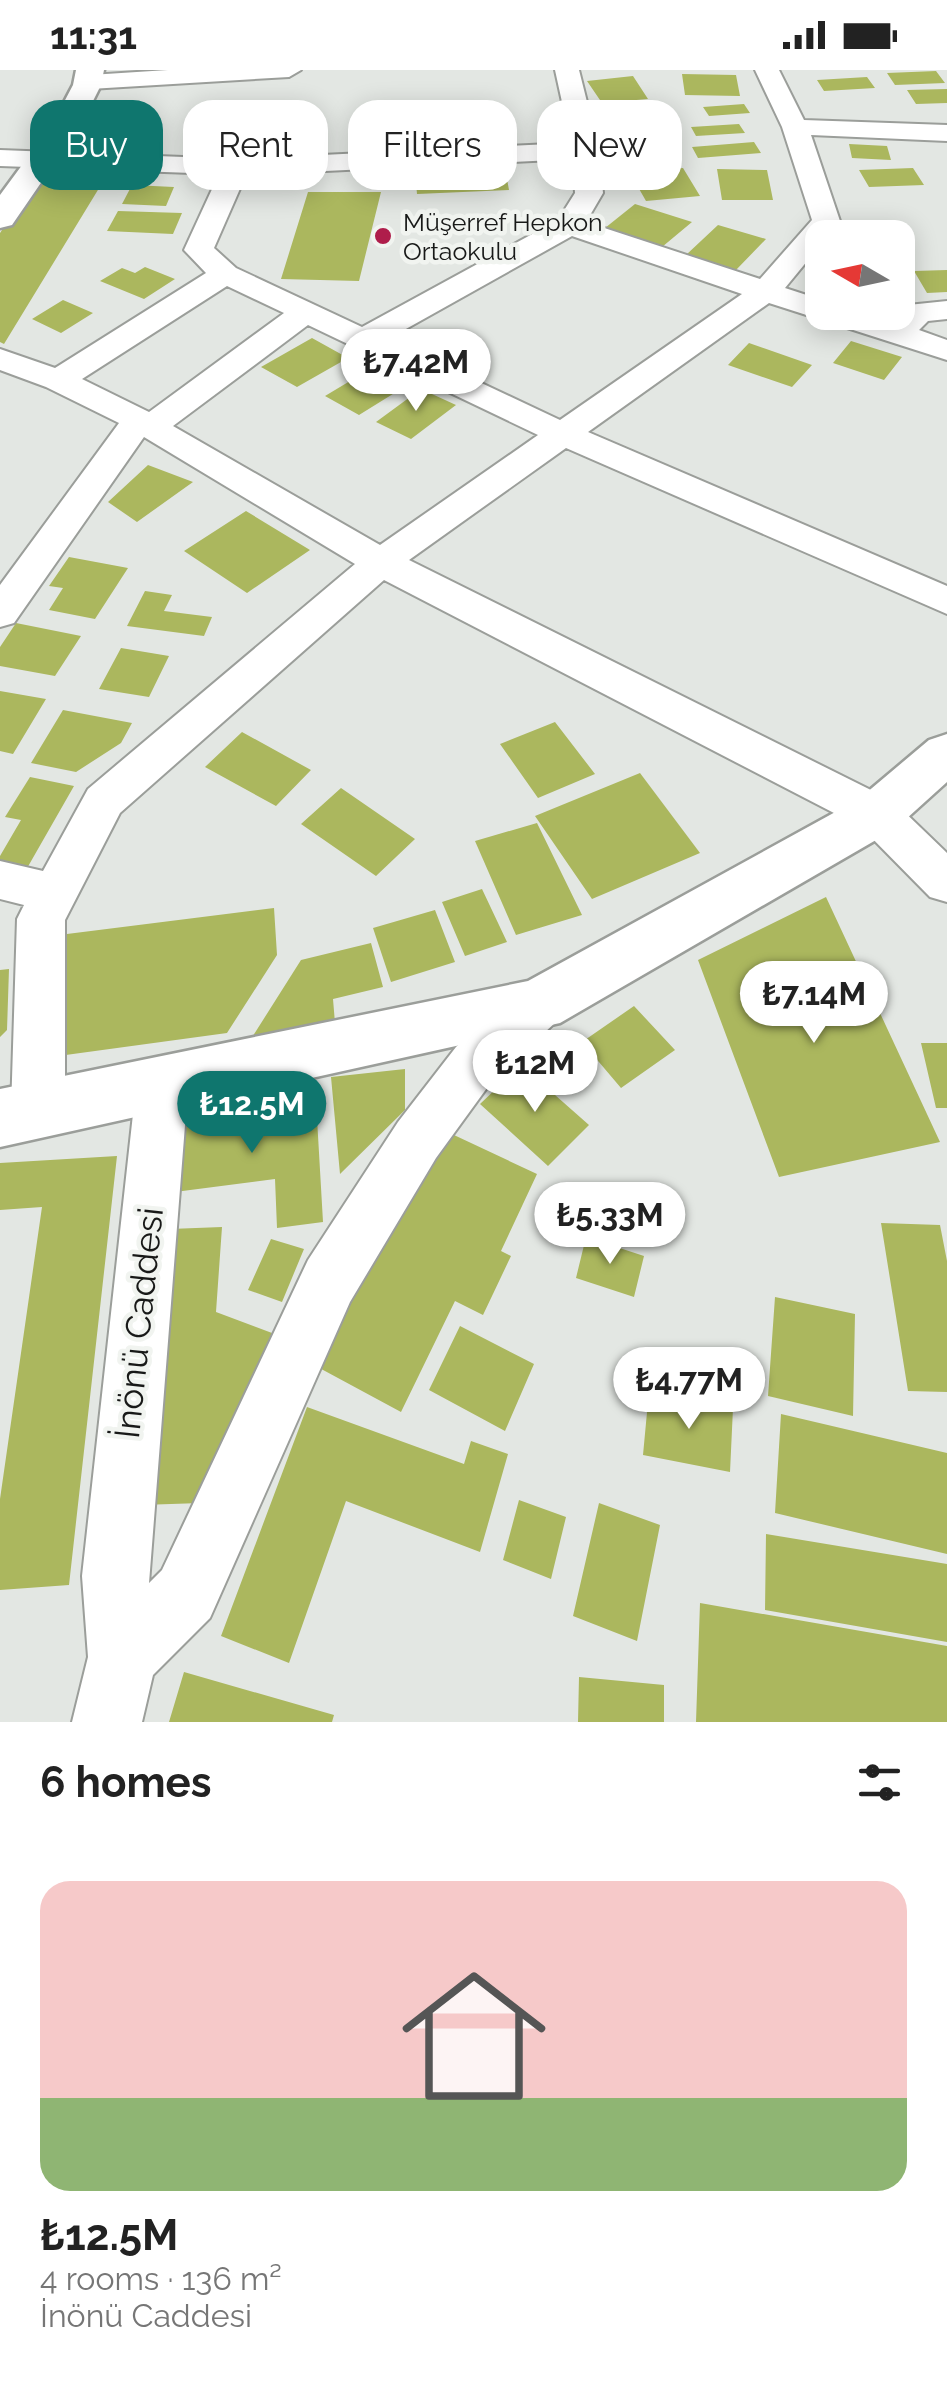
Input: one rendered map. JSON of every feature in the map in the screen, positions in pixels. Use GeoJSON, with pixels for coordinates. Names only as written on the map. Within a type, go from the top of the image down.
{"type":"FeatureCollection","features":[{"type":"Feature","properties":{"kind":"street"},"geometry":{"type":"LineString","coordinates":[[76,100],[90,76],[289,70]]}},
{"type":"Feature","properties":{"kind":"street"},"geometry":{"type":"LineString","coordinates":[[567,70],[574,100]]}},
{"type":"Feature","properties":{"kind":"street"},"geometry":{"type":"LineString","coordinates":[[768,70],[795,128],[825,220]]}},
{"type":"Feature","properties":{"kind":"street"},"geometry":{"type":"LineString","coordinates":[[795,128],[947,134]]}},
{"type":"Feature","properties":{"kind":"street"},"geometry":{"type":"LineString","coordinates":[[328,163],[537,152]]}},
{"type":"Feature","properties":{"kind":"street"},"geometry":{"type":"LineString","coordinates":[[0,158],[30,161]]}},
{"type":"Feature","properties":{"kind":"street"},"geometry":{"type":"LineString","coordinates":[[0,218],[30,175]]}},
{"type":"Feature","properties":{"kind":"street"},"geometry":{"type":"LineString","coordinates":[[226,190],[200,250],[225,274],[563,434],[947,601]]}},
{"type":"Feature","properties":{"kind":"street"},"geometry":{"type":"LineString","coordinates":[[366,338],[569,226],[589,190]]}},
{"type":"Feature","properties":{"kind":"street"},"geometry":{"type":"LineString","coordinates":[[569,226],[805,304]]}},
{"type":"Feature","properties":{"kind":"street"},"geometry":{"type":"LineString","coordinates":[[539,1005],[19,1115],[40,919],[104,801],[381,562],[766,291],[805,246]]}},
{"type":"Feature","properties":{"kind":"street"},"geometry":{"type":"LineString","coordinates":[[58,380],[225,274]]}},
{"type":"Feature","properties":{"kind":"street"},"geometry":{"type":"LineString","coordinates":[[0,613],[144,424],[308,310]]}},
{"type":"Feature","properties":{"kind":"street"},"geometry":{"type":"LineString","coordinates":[[921,319],[947,350]]}},
{"type":"Feature","properties":{"kind":"street"},"geometry":{"type":"LineString","coordinates":[[0,359],[58,380],[144,424],[381,562],[878,814],[947,883]]}},
{"type":"Feature","properties":{"kind":"street"},"geometry":{"type":"LineString","coordinates":[[115,1690],[186,1594],[329,1282],[416,1140],[474,1064],[539,1005],[878,814],[947,753]]}},
{"type":"Feature","properties":{"kind":"street"},"geometry":{"type":"LineString","coordinates":[[0,880],[54,893]]}},
{"type":"Feature","properties":{"kind":"street","name":"İnönü Caddesi"},"geometry":{"type":"LineString","coordinates":[[115,1690],[115,1576],[162,1086]]}},
{"type":"Feature","properties":{"kind":"building"},"geometry":{"type":"Polygon","coordinates":[[[936,71],[945,83],[895,85],[887,73],[936,71]]]}},
{"type":"Feature","properties":{"kind":"building"},"geometry":{"type":"Polygon","coordinates":[[[682,74],[736,75],[740,96],[685,95],[682,74]]]}},
{"type":"Feature","properties":{"kind":"building"},"geometry":{"type":"Polygon","coordinates":[[[633,76],[648,99],[600,100],[587,81],[633,76]]]}},
{"type":"Feature","properties":{"kind":"building"},"geometry":{"type":"Polygon","coordinates":[[[867,77],[875,88],[824,91],[817,80],[867,77]]]}},
{"type":"Feature","properties":{"kind":"building"},"geometry":{"type":"Polygon","coordinates":[[[947,89],[947,103],[916,104],[907,90],[947,89]]]}},
{"type":"Feature","properties":{"kind":"building"},"geometry":{"type":"Polygon","coordinates":[[[744,104],[750,113],[709,116],[703,107],[744,104]]]}},
{"type":"Feature","properties":{"kind":"building"},"geometry":{"type":"Polygon","coordinates":[[[739,124],[745,133],[696,136],[691,127],[739,124]]]}},
{"type":"Feature","properties":{"kind":"building"},"geometry":{"type":"Polygon","coordinates":[[[754,142],[761,153],[698,158],[692,147],[754,142]]]}},
{"type":"Feature","properties":{"kind":"building"},"geometry":{"type":"Polygon","coordinates":[[[849,144],[887,146],[891,160],[852,158],[849,144]]]}},
{"type":"Feature","properties":{"kind":"building"},"geometry":{"type":"Polygon","coordinates":[[[682,168],[700,196],[646,201],[640,190],[682,190],[682,168]]]}},
{"type":"Feature","properties":{"kind":"building"},"geometry":{"type":"Polygon","coordinates":[[[913,168],[924,185],[869,187],[859,170],[913,168]]]}},
{"type":"Feature","properties":{"kind":"building"},"geometry":{"type":"Polygon","coordinates":[[[717,169],[767,170],[773,200],[722,200],[717,169]]]}},
{"type":"Feature","properties":{"kind":"building"},"geometry":{"type":"Polygon","coordinates":[[[174,187],[166,206],[122,204],[129,190],[174,187]]]}},
{"type":"Feature","properties":{"kind":"building"},"geometry":{"type":"Polygon","coordinates":[[[30,189],[98,190],[4,344],[0,342],[0,233],[30,189]]]}},
{"type":"Feature","properties":{"kind":"building"},"geometry":{"type":"Polygon","coordinates":[[[417,190],[509,190],[417,194],[417,190]]]}},
{"type":"Feature","properties":{"kind":"building"},"geometry":{"type":"Polygon","coordinates":[[[308,192],[381,192],[359,281],[281,279],[308,192]]]}},
{"type":"Feature","properties":{"kind":"building"},"geometry":{"type":"Polygon","coordinates":[[[635,204],[692,222],[662,247],[605,228],[635,204]]]}},
{"type":"Feature","properties":{"kind":"building"},"geometry":{"type":"Polygon","coordinates":[[[118,211],[182,213],[173,234],[107,231],[118,211]]]}},
{"type":"Feature","properties":{"kind":"building"},"geometry":{"type":"Polygon","coordinates":[[[718,225],[766,239],[736,270],[686,255],[718,225]]]}},
{"type":"Feature","properties":{"kind":"building"},"geometry":{"type":"Polygon","coordinates":[[[145,267],[175,279],[144,299],[100,281],[122,268],[135,273],[145,267]]]}},
{"type":"Feature","properties":{"kind":"building"},"geometry":{"type":"Polygon","coordinates":[[[947,270],[947,292],[927,293],[915,271],[947,270]]]}},
{"type":"Feature","properties":{"kind":"building"},"geometry":{"type":"Polygon","coordinates":[[[63,300],[93,313],[61,333],[32,319],[63,300]]]}},
{"type":"Feature","properties":{"kind":"building"},"geometry":{"type":"Polygon","coordinates":[[[312,338],[348,358],[297,387],[261,367],[312,338]]]}},
{"type":"Feature","properties":{"kind":"building"},"geometry":{"type":"Polygon","coordinates":[[[851,341],[902,357],[884,380],[833,363],[851,341]]]}},
{"type":"Feature","properties":{"kind":"building"},"geometry":{"type":"Polygon","coordinates":[[[749,343],[812,365],[792,387],[728,365],[749,343]]]}},
{"type":"Feature","properties":{"kind":"building"},"geometry":{"type":"Polygon","coordinates":[[[375,366],[409,384],[359,415],[325,396],[375,366]]]}},
{"type":"Feature","properties":{"kind":"building"},"geometry":{"type":"Polygon","coordinates":[[[421,389],[456,405],[411,439],[376,422],[421,389]]]}},
{"type":"Feature","properties":{"kind":"building"},"geometry":{"type":"Polygon","coordinates":[[[148,465],[193,482],[137,522],[108,502],[148,465]]]}},
{"type":"Feature","properties":{"kind":"building"},"geometry":{"type":"Polygon","coordinates":[[[246,511],[310,550],[247,593],[184,551],[246,511]]]}},
{"type":"Feature","properties":{"kind":"building"},"geometry":{"type":"Polygon","coordinates":[[[69,557],[128,568],[95,619],[49,610],[63,588],[49,586],[69,557]]]}},
{"type":"Feature","properties":{"kind":"building"},"geometry":{"type":"Polygon","coordinates":[[[145,591],[172,595],[164,611],[212,617],[204,636],[127,626],[145,591]]]}},
{"type":"Feature","properties":{"kind":"building"},"geometry":{"type":"Polygon","coordinates":[[[16,623],[81,636],[55,676],[0,666],[0,647],[16,623]]]}},
{"type":"Feature","properties":{"kind":"building"},"geometry":{"type":"Polygon","coordinates":[[[121,648],[169,656],[149,697],[99,689],[121,648]]]}},
{"type":"Feature","properties":{"kind":"building"},"geometry":{"type":"Polygon","coordinates":[[[0,691],[46,699],[13,754],[0,751],[0,691]]]}},
{"type":"Feature","properties":{"kind":"building"},"geometry":{"type":"Polygon","coordinates":[[[63,710],[132,723],[121,743],[76,772],[31,763],[63,710]]]}},
{"type":"Feature","properties":{"kind":"building"},"geometry":{"type":"Polygon","coordinates":[[[555,722],[595,774],[538,798],[500,744],[555,722]]]}},
{"type":"Feature","properties":{"kind":"building"},"geometry":{"type":"Polygon","coordinates":[[[242,732],[311,770],[276,806],[205,767],[242,732]]]}},
{"type":"Feature","properties":{"kind":"building"},"geometry":{"type":"Polygon","coordinates":[[[640,773],[700,853],[592,899],[535,816],[640,773]]]}},
{"type":"Feature","properties":{"kind":"building"},"geometry":{"type":"Polygon","coordinates":[[[30,777],[74,786],[26,870],[0,864],[0,856],[21,820],[5,817],[30,777]]]}},
{"type":"Feature","properties":{"kind":"building"},"geometry":{"type":"Polygon","coordinates":[[[341,788],[415,839],[376,876],[301,824],[341,788]]]}},
{"type":"Feature","properties":{"kind":"building"},"geometry":{"type":"Polygon","coordinates":[[[537,823],[582,915],[516,935],[475,841],[537,823]]]}},
{"type":"Feature","properties":{"kind":"building"},"geometry":{"type":"Polygon","coordinates":[[[482,889],[507,942],[465,956],[442,902],[482,889]]]}},
{"type":"Feature","properties":{"kind":"building"},"geometry":{"type":"Polygon","coordinates":[[[826,897],[940,1142],[779,1177],[698,960],[826,897]]]}},
{"type":"Feature","properties":{"kind":"building"},"geometry":{"type":"Polygon","coordinates":[[[274,908],[277,955],[227,1033],[51,1057],[59,935],[274,908]]]}},
{"type":"Feature","properties":{"kind":"building"},"geometry":{"type":"Polygon","coordinates":[[[435,910],[455,962],[391,982],[373,928],[435,910]]]}},
{"type":"Feature","properties":{"kind":"building"},"geometry":{"type":"Polygon","coordinates":[[[371,943],[383,987],[333,999],[335,1023],[251,1039],[301,960],[371,943]]]}},
{"type":"Feature","properties":{"kind":"building"},"geometry":{"type":"Polygon","coordinates":[[[9,969],[7,1030],[0,1037],[0,970],[9,969]]]}},
{"type":"Feature","properties":{"kind":"building"},"geometry":{"type":"Polygon","coordinates":[[[634,1006],[675,1050],[621,1088],[582,1042],[634,1006]]]}},
{"type":"Feature","properties":{"kind":"building"},"geometry":{"type":"Polygon","coordinates":[[[921,1043],[947,1043],[947,1108],[936,1108],[921,1043]]]}},
{"type":"Feature","properties":{"kind":"building"},"geometry":{"type":"Polygon","coordinates":[[[521,1065],[589,1125],[548,1166],[480,1104],[521,1065]]]}},
{"type":"Feature","properties":{"kind":"building"},"geometry":{"type":"Polygon","coordinates":[[[405,1069],[405,1110],[340,1174],[331,1077],[405,1069]]]}},
{"type":"Feature","properties":{"kind":"building"},"geometry":{"type":"Polygon","coordinates":[[[316,1101],[323,1222],[277,1228],[275,1179],[167,1193],[169,1119],[316,1101]]]}},
{"type":"Feature","properties":{"kind":"building"},"geometry":{"type":"Polygon","coordinates":[[[439,1128],[537,1174],[501,1251],[511,1256],[483,1315],[455,1301],[401,1412],[312,1364],[439,1128]]]}},
{"type":"Feature","properties":{"kind":"building"},"geometry":{"type":"Polygon","coordinates":[[[117,1156],[69,1585],[0,1590],[0,1499],[42,1207],[0,1210],[0,1163],[117,1156]]]}},
{"type":"Feature","properties":{"kind":"building"},"geometry":{"type":"Polygon","coordinates":[[[881,1223],[940,1225],[947,1261],[947,1392],[908,1391],[881,1223]]]}},
{"type":"Feature","properties":{"kind":"building"},"geometry":{"type":"Polygon","coordinates":[[[222,1227],[216,1312],[272,1333],[201,1503],[141,1505],[170,1229],[222,1227]]]}},
{"type":"Feature","properties":{"kind":"building"},"geometry":{"type":"Polygon","coordinates":[[[586,1237],[644,1256],[634,1297],[576,1278],[586,1237]]]}},
{"type":"Feature","properties":{"kind":"building"},"geometry":{"type":"Polygon","coordinates":[[[271,1239],[304,1249],[282,1302],[248,1290],[271,1239]]]}},
{"type":"Feature","properties":{"kind":"building"},"geometry":{"type":"Polygon","coordinates":[[[775,1297],[855,1314],[853,1416],[768,1396],[775,1297]]]}},
{"type":"Feature","properties":{"kind":"building"},"geometry":{"type":"Polygon","coordinates":[[[460,1326],[534,1364],[505,1431],[429,1390],[460,1326]]]}},
{"type":"Feature","properties":{"kind":"building"},"geometry":{"type":"Polygon","coordinates":[[[649,1391],[733,1408],[730,1472],[643,1455],[649,1391]]]}},
{"type":"Feature","properties":{"kind":"building"},"geometry":{"type":"Polygon","coordinates":[[[307,1407],[464,1464],[471,1441],[508,1454],[480,1552],[346,1501],[289,1663],[221,1636],[307,1407]]]}},
{"type":"Feature","properties":{"kind":"building"},"geometry":{"type":"Polygon","coordinates":[[[781,1414],[947,1453],[947,1554],[775,1513],[781,1414]]]}},
{"type":"Feature","properties":{"kind":"building"},"geometry":{"type":"Polygon","coordinates":[[[519,1500],[566,1517],[551,1579],[503,1560],[519,1500]]]}},
{"type":"Feature","properties":{"kind":"building"},"geometry":{"type":"Polygon","coordinates":[[[599,1503],[660,1525],[637,1641],[573,1616],[599,1503]]]}},
{"type":"Feature","properties":{"kind":"building"},"geometry":{"type":"Polygon","coordinates":[[[766,1534],[947,1564],[947,1642],[765,1610],[766,1534]]]}},
{"type":"Feature","properties":{"kind":"building"},"geometry":{"type":"Polygon","coordinates":[[[700,1603],[947,1646],[947,1722],[696,1722],[700,1603]]]}},
{"type":"Feature","properties":{"kind":"building"},"geometry":{"type":"Polygon","coordinates":[[[184,1672],[334,1715],[332,1722],[169,1722],[184,1672]]]}},
{"type":"Feature","properties":{"kind":"building"},"geometry":{"type":"Polygon","coordinates":[[[579,1677],[664,1685],[664,1722],[578,1722],[579,1677]]]}},
{"type":"Feature","properties":{"kind":"place","name":"Müşerref Hepkon Ortaokulu"},"geometry":{"type":"Point","coordinates":[383,236]}}]}
